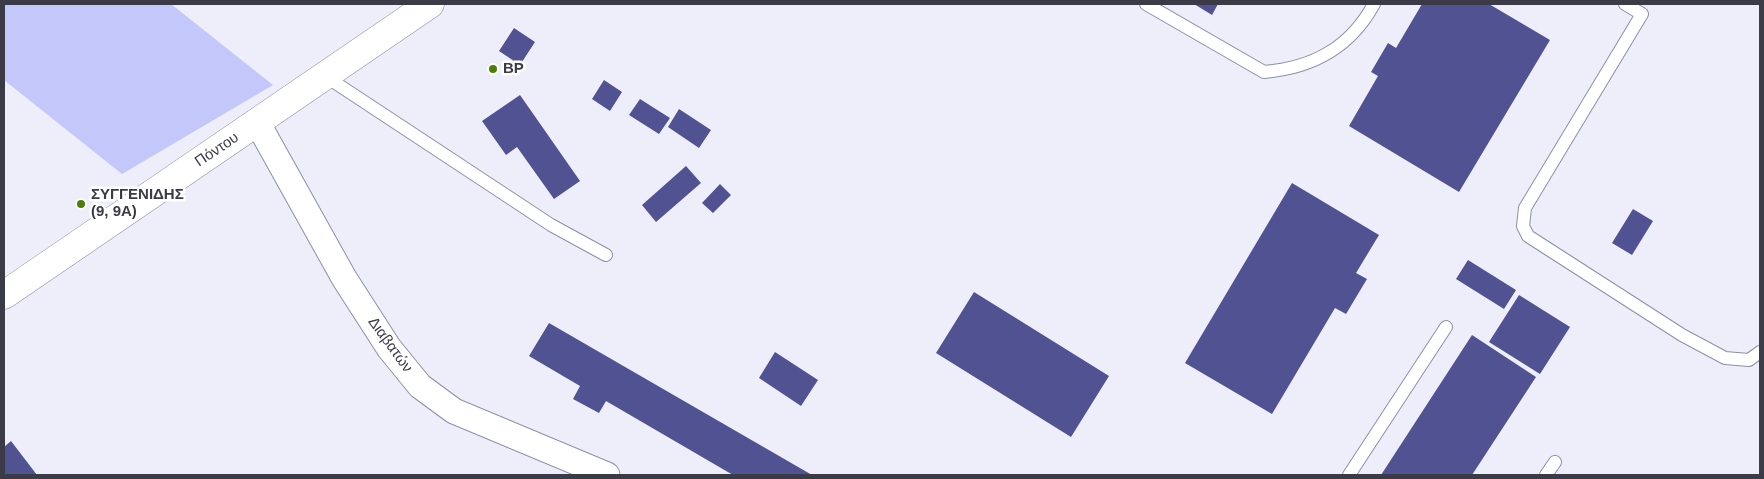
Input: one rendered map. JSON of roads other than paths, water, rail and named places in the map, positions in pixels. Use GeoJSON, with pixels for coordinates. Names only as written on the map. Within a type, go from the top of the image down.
{"type":"FeatureCollection","features":[{"type":"Feature","properties":{"kind":"street","name":"Πόντου"},"geometry":{"type":"LineString","coordinates":[[4,295],[430,4]]}},
{"type":"Feature","properties":{"kind":"street","name":"Διαβατών"},"geometry":{"type":"LineString","coordinates":[[257,122],[344,278],[389,348],[420,386],[454,411],[608,475]]}},
{"type":"Feature","properties":{"kind":"lane"},"geometry":{"type":"LineString","coordinates":[[1146,4],[1264,72],[1304,65],[1323,57],[1356,31],[1374,4]]}},
{"type":"Feature","properties":{"kind":"lane"},"geometry":{"type":"LineString","coordinates":[[1625,4],[1645,9],[1525,208],[1523,226],[1528,236],[1682,335],[1725,358],[1749,360],[1760,352]]}},
{"type":"Feature","properties":{"kind":"lane"},"geometry":{"type":"LineString","coordinates":[[325,76],[551,225],[606,255]]}},
{"type":"Feature","properties":{"kind":"lane"},"geometry":{"type":"LineString","coordinates":[[1349,475],[1446,328]]}},
{"type":"Feature","properties":{"kind":"lane"},"geometry":{"type":"LineString","coordinates":[[1546,475],[1555,462]]}},
{"type":"Feature","properties":{"kind":"place","name":"BP"},"geometry":{"type":"Point","coordinates":[493,69]}},
{"type":"Feature","properties":{"kind":"place","name":"ΣΥΓΓΕΝΙΔΗΣ (9, 9Α)"},"geometry":{"type":"Point","coordinates":[81,204]}}]}
